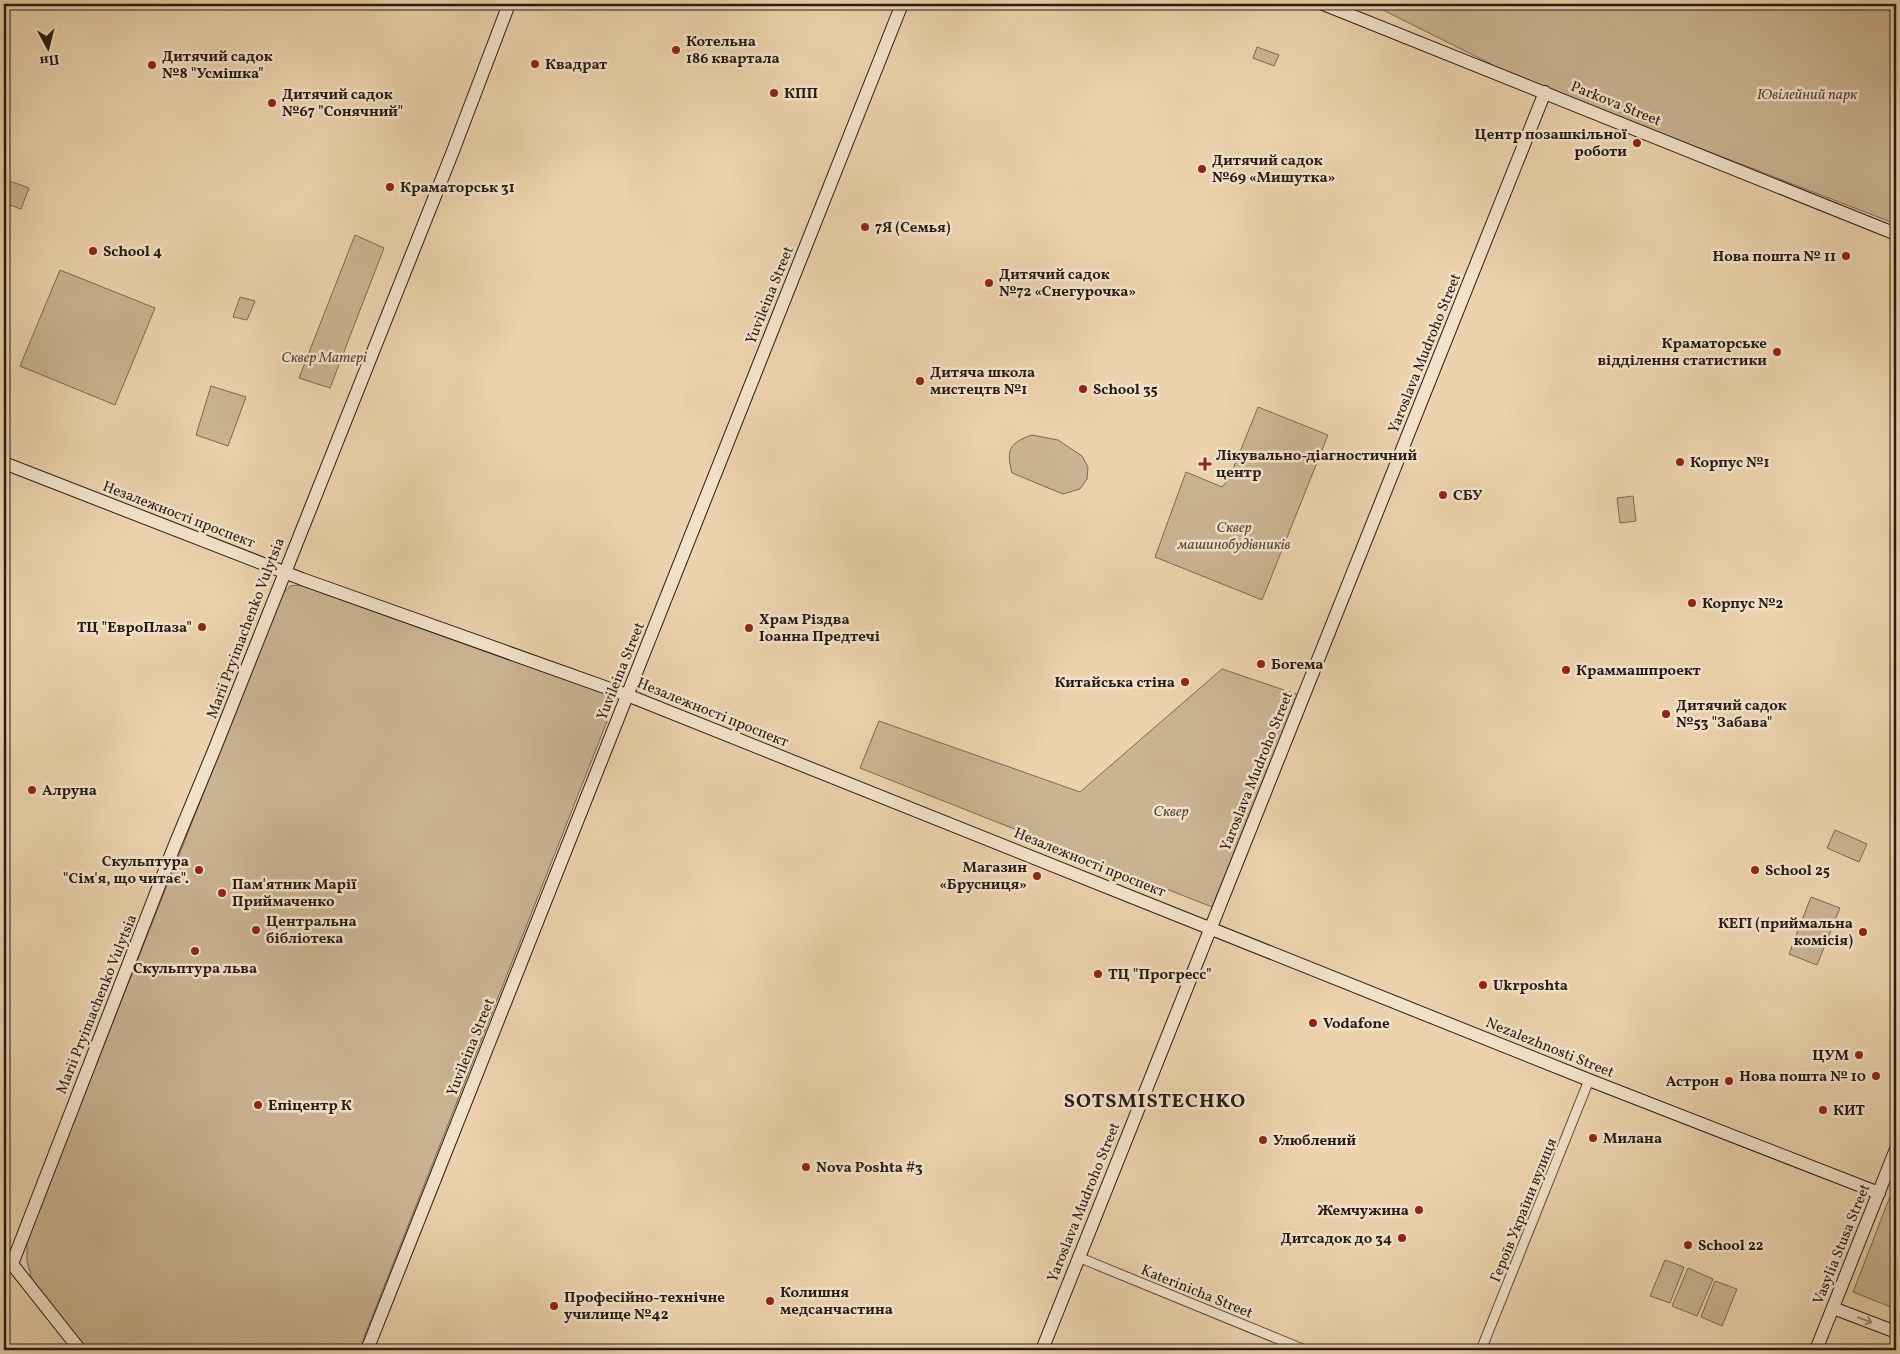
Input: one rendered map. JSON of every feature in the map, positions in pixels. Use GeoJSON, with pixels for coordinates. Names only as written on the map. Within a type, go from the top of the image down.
{"type":"FeatureCollection","features":[{"type":"Feature","properties":{"kind":"street","name":"Marii Pryimachenko Vulytsia"},"geometry":{"type":"LineString","coordinates":[[8,1259],[215,748],[453,151],[509,4]]}},
{"type":"Feature","properties":{"kind":"street","name":"Yuvileina Street"},"geometry":{"type":"LineString","coordinates":[[367,1350],[902,4]]}},
{"type":"Feature","properties":{"kind":"street","name":"Parkova Street"},"geometry":{"type":"LineString","coordinates":[[1323,4],[1896,234]]}},
{"type":"Feature","properties":{"kind":"street","name":"Yaroslava Mudroho Street"},"geometry":{"type":"LineString","coordinates":[[1042,1350],[1545,92]]}},
{"type":"Feature","properties":{"kind":"street","name":"Незалежності проспект"},"geometry":{"type":"LineString","coordinates":[[4,463],[151,522],[284,572],[627,695],[1211,927]]}},
{"type":"Feature","properties":{"kind":"street","name":"Nezalezhnosti Street"},"geometry":{"type":"LineString","coordinates":[[1211,927],[1589,1080],[1879,1193]]}},
{"type":"Feature","properties":{"kind":"street","name":"Героїв України вулиця"},"geometry":{"type":"LineString","coordinates":[[1481,1350],[1589,1080]]}},
{"type":"Feature","properties":{"kind":"street","name":"Vasylia Stusa Street"},"geometry":{"type":"LineString","coordinates":[[1816,1350],[1896,1149]]}},
{"type":"Feature","properties":{"kind":"street","name":"Katerinicha Street"},"geometry":{"type":"LineString","coordinates":[[1078,1256],[1305,1350]]}},
{"type":"Feature","properties":{"kind":"street"},"geometry":{"type":"LineString","coordinates":[[8,1259],[80,1350]]}},
{"type":"Feature","properties":{"kind":"street"},"geometry":{"type":"LineString","coordinates":[[1833,1308],[1896,1332]]}},
{"type":"Feature","properties":{"kind":"green space","name":"Ювілейний парк"},"geometry":{"type":"Polygon","coordinates":[[[1371,4],[1896,4],[1896,224],[1523,80],[1371,4]]]}},
{"type":"Feature","properties":{"kind":"green space"},"geometry":{"type":"Polygon","coordinates":[[[1257,47],[1279,55],[1274,66],[1253,58],[1257,47]]]}},
{"type":"Feature","properties":{"kind":"green space"},"geometry":{"type":"Polygon","coordinates":[[[4,179],[29,188],[21,209],[4,203],[4,179]]]}},
{"type":"Feature","properties":{"kind":"green space","name":"Сквер Матері"},"geometry":{"type":"Polygon","coordinates":[[[355,235],[384,248],[330,388],[299,378],[355,235]]]}},
{"type":"Feature","properties":{"kind":"green space"},"geometry":{"type":"Polygon","coordinates":[[[60,270],[155,308],[115,405],[20,366],[60,270]]]}},
{"type":"Feature","properties":{"kind":"green space"},"geometry":{"type":"Polygon","coordinates":[[[240,297],[255,301],[247,320],[233,317],[240,297]]]}},
{"type":"Feature","properties":{"kind":"green space"},"geometry":{"type":"Polygon","coordinates":[[[211,386],[246,397],[228,446],[196,435],[211,386]]]}},
{"type":"Feature","properties":{"kind":"green space","name":"Сквер машинобудівників"},"geometry":{"type":"Polygon","coordinates":[[[1258,407],[1328,435],[1262,600],[1155,557],[1186,472],[1222,487],[1229,479],[1258,407]]]}},
{"type":"Feature","properties":{"kind":"green space"},"geometry":{"type":"Polygon","coordinates":[[[1032,435],[1058,440],[1082,456],[1088,467],[1087,479],[1080,489],[1063,494],[1012,473],[1009,458],[1011,448],[1018,441],[1032,435]]]}},
{"type":"Feature","properties":{"kind":"green space"},"geometry":{"type":"Polygon","coordinates":[[[1633,496],[1636,521],[1620,523],[1617,498],[1633,496]]]}},
{"type":"Feature","properties":{"kind":"green space"},"geometry":{"type":"Polygon","coordinates":[[[299,585],[608,695],[608,719],[359,1350],[88,1350],[32,1280],[27,1261],[27,1239],[282,595],[290,586],[299,585]]]}},
{"type":"Feature","properties":{"kind":"green space","name":"Сквер"},"geometry":{"type":"Polygon","coordinates":[[[1222,669],[1299,695],[1212,907],[860,768],[879,721],[1080,792],[1222,669]]]}},
{"type":"Feature","properties":{"kind":"green space"},"geometry":{"type":"Polygon","coordinates":[[[1835,830],[1867,844],[1859,862],[1827,848],[1835,830]]]}},
{"type":"Feature","properties":{"kind":"green space"},"geometry":{"type":"Polygon","coordinates":[[[1811,897],[1840,908],[1817,965],[1789,954],[1811,897]]]}},
{"type":"Feature","properties":{"kind":"green space"},"geometry":{"type":"Polygon","coordinates":[[[1896,1181],[1896,1309],[1853,1292],[1896,1181]]]}},
{"type":"Feature","properties":{"kind":"green space"},"geometry":{"type":"Polygon","coordinates":[[[1665,1260],[1684,1267],[1670,1303],[1650,1296],[1665,1260]]]}},
{"type":"Feature","properties":{"kind":"green space"},"geometry":{"type":"Polygon","coordinates":[[[1688,1268],[1713,1279],[1697,1316],[1672,1306],[1688,1268]]]}},
{"type":"Feature","properties":{"kind":"green space"},"geometry":{"type":"Polygon","coordinates":[[[1715,1281],[1737,1289],[1722,1326],[1701,1317],[1715,1281]]]}},
{"type":"Feature","properties":{"kind":"place","name":"Котельна 186 квартала"},"geometry":{"type":"Point","coordinates":[676,50]}},
{"type":"Feature","properties":{"kind":"place","name":"Квадрат"},"geometry":{"type":"Point","coordinates":[535,64]}},
{"type":"Feature","properties":{"kind":"place","name":"Дитячий садок №8 \"Усмішка\""},"geometry":{"type":"Point","coordinates":[152,65]}},
{"type":"Feature","properties":{"kind":"place","name":"КПП"},"geometry":{"type":"Point","coordinates":[774,93]}},
{"type":"Feature","properties":{"kind":"place","name":"Дитячий садок №67 \"Сонячний\""},"geometry":{"type":"Point","coordinates":[272,103]}},
{"type":"Feature","properties":{"kind":"place","name":"Центр позашкільної роботи"},"geometry":{"type":"Point","coordinates":[1637,143]}},
{"type":"Feature","properties":{"kind":"place","name":"Дитячий садок №69 «Мишутка»"},"geometry":{"type":"Point","coordinates":[1202,169]}},
{"type":"Feature","properties":{"kind":"place","name":"Краматорськ 31"},"geometry":{"type":"Point","coordinates":[390,187]}},
{"type":"Feature","properties":{"kind":"place","name":"7Я (Семья)"},"geometry":{"type":"Point","coordinates":[865,227]}},
{"type":"Feature","properties":{"kind":"place","name":"School 4"},"geometry":{"type":"Point","coordinates":[93,251]}},
{"type":"Feature","properties":{"kind":"place","name":"Нова пошта № 11"},"geometry":{"type":"Point","coordinates":[1846,256]}},
{"type":"Feature","properties":{"kind":"place","name":"Дитячий садок №72 «Снегурочка»"},"geometry":{"type":"Point","coordinates":[989,283]}},
{"type":"Feature","properties":{"kind":"place","name":"Краматорське відділення статистики"},"geometry":{"type":"Point","coordinates":[1777,352]}},
{"type":"Feature","properties":{"kind":"place","name":"Дитяча школа мистецтв №1"},"geometry":{"type":"Point","coordinates":[920,381]}},
{"type":"Feature","properties":{"kind":"place","name":"School 35"},"geometry":{"type":"Point","coordinates":[1083,389]}},
{"type":"Feature","properties":{"kind":"place","name":"Корпус №1"},"geometry":{"type":"Point","coordinates":[1680,462]}},
{"type":"Feature","properties":{"kind":"place","name":"Лікувально-діагностичний центр"},"geometry":{"type":"Point","coordinates":[1205,464]}},
{"type":"Feature","properties":{"kind":"place","name":"СБУ"},"geometry":{"type":"Point","coordinates":[1443,495]}},
{"type":"Feature","properties":{"kind":"place","name":"Корпус №2"},"geometry":{"type":"Point","coordinates":[1692,603]}},
{"type":"Feature","properties":{"kind":"place","name":"ТЦ \"ЕвроПлаза\""},"geometry":{"type":"Point","coordinates":[202,627]}},
{"type":"Feature","properties":{"kind":"place","name":"Храм Різдва Іоанна Предтечі"},"geometry":{"type":"Point","coordinates":[749,628]}},
{"type":"Feature","properties":{"kind":"place","name":"Богема"},"geometry":{"type":"Point","coordinates":[1261,664]}},
{"type":"Feature","properties":{"kind":"place","name":"Краммашпроект"},"geometry":{"type":"Point","coordinates":[1566,670]}},
{"type":"Feature","properties":{"kind":"place","name":"Китайська стіна"},"geometry":{"type":"Point","coordinates":[1185,682]}},
{"type":"Feature","properties":{"kind":"place","name":"Дитячий садок №53 \"Забава\""},"geometry":{"type":"Point","coordinates":[1666,714]}},
{"type":"Feature","properties":{"kind":"place","name":"Алруна"},"geometry":{"type":"Point","coordinates":[32,790]}},
{"type":"Feature","properties":{"kind":"place","name":"Скульптура \"Сім'я, що читає\"."},"geometry":{"type":"Point","coordinates":[199,870]}},
{"type":"Feature","properties":{"kind":"place","name":"School 25"},"geometry":{"type":"Point","coordinates":[1755,870]}},
{"type":"Feature","properties":{"kind":"place","name":"Магазин «Брусниця»"},"geometry":{"type":"Point","coordinates":[1037,876]}},
{"type":"Feature","properties":{"kind":"place","name":"Пам'ятник Марії Приймаченко"},"geometry":{"type":"Point","coordinates":[222,893]}},
{"type":"Feature","properties":{"kind":"place","name":"Центральна бібліотека"},"geometry":{"type":"Point","coordinates":[256,930]}},
{"type":"Feature","properties":{"kind":"place","name":"КЕГІ (приймальна комісія)"},"geometry":{"type":"Point","coordinates":[1863,932]}},
{"type":"Feature","properties":{"kind":"place","name":"Скульптура льва"},"geometry":{"type":"Point","coordinates":[195,951]}},
{"type":"Feature","properties":{"kind":"place","name":"ТЦ \"Прогресс\""},"geometry":{"type":"Point","coordinates":[1098,974]}},
{"type":"Feature","properties":{"kind":"place","name":"Ukrposhta"},"geometry":{"type":"Point","coordinates":[1483,985]}},
{"type":"Feature","properties":{"kind":"place","name":"Vodafone"},"geometry":{"type":"Point","coordinates":[1313,1023]}},
{"type":"Feature","properties":{"kind":"place","name":"ЦУМ"},"geometry":{"type":"Point","coordinates":[1859,1055]}},
{"type":"Feature","properties":{"kind":"place","name":"Нова пошта № 10"},"geometry":{"type":"Point","coordinates":[1876,1076]}},
{"type":"Feature","properties":{"kind":"place","name":"Астрон"},"geometry":{"type":"Point","coordinates":[1729,1081]}},
{"type":"Feature","properties":{"kind":"place","name":"Епіцентр К"},"geometry":{"type":"Point","coordinates":[258,1105]}},
{"type":"Feature","properties":{"kind":"place","name":"КИТ"},"geometry":{"type":"Point","coordinates":[1823,1110]}},
{"type":"Feature","properties":{"kind":"place","name":"Милана"},"geometry":{"type":"Point","coordinates":[1593,1138]}},
{"type":"Feature","properties":{"kind":"place","name":"Улюблений"},"geometry":{"type":"Point","coordinates":[1263,1140]}},
{"type":"Feature","properties":{"kind":"place","name":"Nova Poshta #3"},"geometry":{"type":"Point","coordinates":[806,1167]}},
{"type":"Feature","properties":{"kind":"place","name":"Жемчужина"},"geometry":{"type":"Point","coordinates":[1419,1210]}},
{"type":"Feature","properties":{"kind":"place","name":"Дитсадок до 34"},"geometry":{"type":"Point","coordinates":[1402,1238]}},
{"type":"Feature","properties":{"kind":"place","name":"School 22"},"geometry":{"type":"Point","coordinates":[1688,1245]}},
{"type":"Feature","properties":{"kind":"place","name":"Колишня медсанчастина"},"geometry":{"type":"Point","coordinates":[770,1301]}},
{"type":"Feature","properties":{"kind":"place","name":"Професійно-технічне училище №42"},"geometry":{"type":"Point","coordinates":[554,1306]}},
{"type":"Feature","properties":{"kind":"district","name":"SOTSMISTECHKO"},"geometry":{"type":"Point","coordinates":[1155,1100]}}]}
